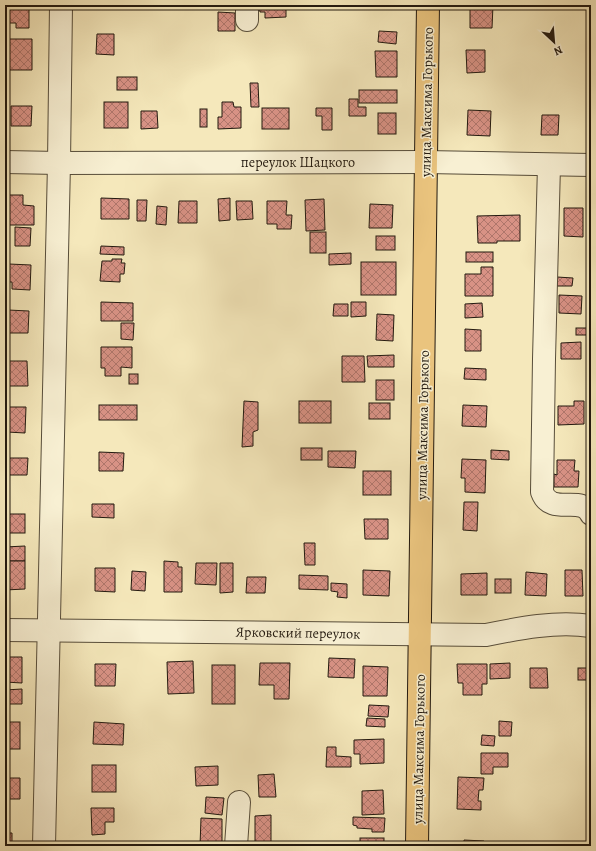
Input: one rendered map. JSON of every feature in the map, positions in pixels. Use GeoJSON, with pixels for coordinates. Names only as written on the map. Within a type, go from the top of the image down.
{"type":"FeatureCollection","features":[{"type":"Feature","properties":{"kind":"main road","name":"улица Максима Горького"},"geometry":{"type":"LineString","coordinates":[[417,846],[428,5]]}},
{"type":"Feature","properties":{"kind":"street"},"geometry":{"type":"LineString","coordinates":[[44,846],[50,630],[61,5]]}},
{"type":"Feature","properties":{"kind":"street","name":"переулок Шацкого"},"geometry":{"type":"LineString","coordinates":[[5,162],[426,162],[591,166]]}},
{"type":"Feature","properties":{"kind":"street"},"geometry":{"type":"LineString","coordinates":[[549,165],[542,492],[544,497],[549,502],[561,506],[580,505],[586,508],[591,514]]}},
{"type":"Feature","properties":{"kind":"street","name":"Ярковский переулок"},"geometry":{"type":"LineString","coordinates":[[5,630],[486,635],[545,626],[591,626]]}},
{"type":"Feature","properties":{"kind":"street"},"geometry":{"type":"LineString","coordinates":[[236,846],[239,802]]}},
{"type":"Feature","properties":{"kind":"building"},"geometry":{"type":"Polygon","coordinates":[[[5,5],[29,5],[29,28],[16,28],[16,23],[5,23],[5,5]]]}},
{"type":"Feature","properties":{"kind":"building"},"geometry":{"type":"Polygon","coordinates":[[[259,5],[286,5],[286,17],[265,18],[265,12],[260,12],[259,5]]]}},
{"type":"Feature","properties":{"kind":"building"},"geometry":{"type":"Polygon","coordinates":[[[470,5],[493,5],[492,28],[470,28],[470,5]]]}},
{"type":"Feature","properties":{"kind":"building"},"geometry":{"type":"Polygon","coordinates":[[[218,12],[235,13],[235,31],[218,31],[218,12]]]}},
{"type":"Feature","properties":{"kind":"building"},"geometry":{"type":"Polygon","coordinates":[[[379,31],[397,32],[396,44],[378,42],[379,31]]]}},
{"type":"Feature","properties":{"kind":"building"},"geometry":{"type":"Polygon","coordinates":[[[97,34],[114,34],[114,55],[96,54],[97,34]]]}},
{"type":"Feature","properties":{"kind":"building"},"geometry":{"type":"Polygon","coordinates":[[[6,39],[32,39],[32,70],[5,70],[6,39]]]}},
{"type":"Feature","properties":{"kind":"building"},"geometry":{"type":"Polygon","coordinates":[[[466,50],[485,50],[485,72],[467,73],[466,50]]]}},
{"type":"Feature","properties":{"kind":"building"},"geometry":{"type":"Polygon","coordinates":[[[375,51],[397,51],[397,77],[376,77],[375,51]]]}},
{"type":"Feature","properties":{"kind":"building"},"geometry":{"type":"Polygon","coordinates":[[[117,77],[137,77],[137,90],[117,90],[117,77]]]}},
{"type":"Feature","properties":{"kind":"building"},"geometry":{"type":"Polygon","coordinates":[[[250,83],[258,83],[259,107],[251,107],[250,83]]]}},
{"type":"Feature","properties":{"kind":"building"},"geometry":{"type":"Polygon","coordinates":[[[359,90],[397,90],[397,103],[359,103],[359,90]]]}},
{"type":"Feature","properties":{"kind":"building"},"geometry":{"type":"Polygon","coordinates":[[[349,99],[358,99],[358,107],[366,107],[366,116],[349,116],[349,99]]]}},
{"type":"Feature","properties":{"kind":"building"},"geometry":{"type":"Polygon","coordinates":[[[104,102],[128,102],[128,128],[104,128],[104,102]]]}},
{"type":"Feature","properties":{"kind":"building"},"geometry":{"type":"Polygon","coordinates":[[[222,102],[233,102],[234,107],[241,107],[241,128],[218,129],[218,117],[222,117],[222,102]]]}},
{"type":"Feature","properties":{"kind":"building"},"geometry":{"type":"Polygon","coordinates":[[[11,106],[32,106],[31,126],[11,126],[11,106]]]}},
{"type":"Feature","properties":{"kind":"building"},"geometry":{"type":"Polygon","coordinates":[[[262,108],[289,108],[289,129],[262,129],[262,108]]]}},
{"type":"Feature","properties":{"kind":"building"},"geometry":{"type":"Polygon","coordinates":[[[316,108],[332,108],[332,130],[322,130],[322,116],[316,116],[316,108]]]}},
{"type":"Feature","properties":{"kind":"building"},"geometry":{"type":"Polygon","coordinates":[[[200,109],[207,109],[207,127],[200,127],[200,109]]]}},
{"type":"Feature","properties":{"kind":"building"},"geometry":{"type":"Polygon","coordinates":[[[468,110],[491,111],[490,136],[467,135],[468,110]]]}},
{"type":"Feature","properties":{"kind":"building"},"geometry":{"type":"Polygon","coordinates":[[[141,111],[157,111],[158,128],[141,129],[141,111]]]}},
{"type":"Feature","properties":{"kind":"building"},"geometry":{"type":"Polygon","coordinates":[[[378,113],[396,113],[396,134],[378,134],[378,113]]]}},
{"type":"Feature","properties":{"kind":"building"},"geometry":{"type":"Polygon","coordinates":[[[542,115],[559,115],[558,135],[541,135],[542,115]]]}},
{"type":"Feature","properties":{"kind":"building"},"geometry":{"type":"Polygon","coordinates":[[[5,195],[23,195],[23,205],[34,206],[34,225],[5,225],[5,195]]]}},
{"type":"Feature","properties":{"kind":"building"},"geometry":{"type":"Polygon","coordinates":[[[101,198],[129,199],[129,219],[101,219],[101,198]]]}},
{"type":"Feature","properties":{"kind":"building"},"geometry":{"type":"Polygon","coordinates":[[[230,198],[230,220],[219,221],[218,199],[230,198]]]}},
{"type":"Feature","properties":{"kind":"building"},"geometry":{"type":"Polygon","coordinates":[[[324,199],[325,230],[306,231],[305,200],[324,199]]]}},
{"type":"Feature","properties":{"kind":"building"},"geometry":{"type":"Polygon","coordinates":[[[137,200],[147,200],[146,221],[137,221],[137,200]]]}},
{"type":"Feature","properties":{"kind":"building"},"geometry":{"type":"Polygon","coordinates":[[[179,201],[197,201],[197,223],[178,223],[179,201]]]}},
{"type":"Feature","properties":{"kind":"building"},"geometry":{"type":"Polygon","coordinates":[[[236,201],[252,201],[253,219],[237,220],[236,201]]]}},
{"type":"Feature","properties":{"kind":"building"},"geometry":{"type":"Polygon","coordinates":[[[267,201],[287,201],[286,215],[292,215],[291,229],[277,229],[277,224],[267,224],[267,201]]]}},
{"type":"Feature","properties":{"kind":"building"},"geometry":{"type":"Polygon","coordinates":[[[370,204],[393,205],[392,228],[369,228],[370,204]]]}},
{"type":"Feature","properties":{"kind":"building"},"geometry":{"type":"Polygon","coordinates":[[[590,205],[591,231],[589,231],[590,205]]]}},
{"type":"Feature","properties":{"kind":"building"},"geometry":{"type":"Polygon","coordinates":[[[157,206],[167,207],[166,225],[156,224],[157,206]]]}},
{"type":"Feature","properties":{"kind":"building"},"geometry":{"type":"Polygon","coordinates":[[[564,208],[583,208],[583,237],[564,236],[564,208]]]}},
{"type":"Feature","properties":{"kind":"building"},"geometry":{"type":"Polygon","coordinates":[[[520,215],[520,241],[478,243],[477,216],[520,215]]]}},
{"type":"Feature","properties":{"kind":"building"},"geometry":{"type":"Polygon","coordinates":[[[15,227],[31,228],[30,246],[15,246],[15,227]]]}},
{"type":"Feature","properties":{"kind":"building"},"geometry":{"type":"Polygon","coordinates":[[[310,232],[326,232],[326,253],[310,253],[310,232]]]}},
{"type":"Feature","properties":{"kind":"building"},"geometry":{"type":"Polygon","coordinates":[[[376,236],[395,236],[395,250],[376,250],[376,236]]]}},
{"type":"Feature","properties":{"kind":"building"},"geometry":{"type":"Polygon","coordinates":[[[101,246],[124,247],[124,255],[100,254],[101,246]]]}},
{"type":"Feature","properties":{"kind":"building"},"geometry":{"type":"Polygon","coordinates":[[[466,252],[493,252],[493,262],[466,262],[466,252]]]}},
{"type":"Feature","properties":{"kind":"building"},"geometry":{"type":"Polygon","coordinates":[[[351,253],[351,264],[329,265],[329,254],[351,253]]]}},
{"type":"Feature","properties":{"kind":"building"},"geometry":{"type":"Polygon","coordinates":[[[112,259],[122,259],[121,263],[125,263],[124,274],[120,274],[120,282],[100,281],[102,261],[112,261],[112,259]]]}},
{"type":"Feature","properties":{"kind":"building"},"geometry":{"type":"Polygon","coordinates":[[[361,262],[396,262],[396,295],[361,295],[361,262]]]}},
{"type":"Feature","properties":{"kind":"building"},"geometry":{"type":"Polygon","coordinates":[[[9,264],[31,265],[30,290],[12,289],[12,282],[8,282],[9,264]]]}},
{"type":"Feature","properties":{"kind":"building"},"geometry":{"type":"Polygon","coordinates":[[[481,267],[493,267],[493,296],[465,296],[465,274],[481,274],[481,267]]]}},
{"type":"Feature","properties":{"kind":"building"},"geometry":{"type":"Polygon","coordinates":[[[557,277],[573,278],[572,286],[557,286],[557,277]]]}},
{"type":"Feature","properties":{"kind":"building"},"geometry":{"type":"Polygon","coordinates":[[[559,295],[582,296],[581,314],[559,313],[559,295]]]}},
{"type":"Feature","properties":{"kind":"building"},"geometry":{"type":"Polygon","coordinates":[[[101,302],[133,303],[133,321],[101,321],[101,302]]]}},
{"type":"Feature","properties":{"kind":"building"},"geometry":{"type":"Polygon","coordinates":[[[351,302],[366,302],[366,316],[351,317],[351,302]]]}},
{"type":"Feature","properties":{"kind":"building"},"geometry":{"type":"Polygon","coordinates":[[[482,303],[483,317],[465,318],[465,304],[482,303]]]}},
{"type":"Feature","properties":{"kind":"building"},"geometry":{"type":"Polygon","coordinates":[[[334,304],[348,304],[348,316],[333,316],[334,304]]]}},
{"type":"Feature","properties":{"kind":"building"},"geometry":{"type":"Polygon","coordinates":[[[8,310],[29,311],[28,333],[8,333],[8,310]]]}},
{"type":"Feature","properties":{"kind":"building"},"geometry":{"type":"Polygon","coordinates":[[[377,314],[394,315],[393,341],[376,340],[377,314]]]}},
{"type":"Feature","properties":{"kind":"building"},"geometry":{"type":"Polygon","coordinates":[[[121,323],[134,323],[133,340],[121,339],[121,323]]]}},
{"type":"Feature","properties":{"kind":"building"},"geometry":{"type":"Polygon","coordinates":[[[589,327],[591,327],[591,354],[589,354],[589,327]]]}},
{"type":"Feature","properties":{"kind":"building"},"geometry":{"type":"Polygon","coordinates":[[[576,328],[587,328],[587,335],[576,335],[576,328]]]}},
{"type":"Feature","properties":{"kind":"building"},"geometry":{"type":"Polygon","coordinates":[[[465,329],[481,330],[481,351],[465,351],[465,329]]]}},
{"type":"Feature","properties":{"kind":"building"},"geometry":{"type":"Polygon","coordinates":[[[581,342],[581,359],[561,359],[561,343],[581,342]]]}},
{"type":"Feature","properties":{"kind":"building"},"geometry":{"type":"Polygon","coordinates":[[[101,347],[132,347],[132,368],[121,367],[121,376],[105,376],[105,368],[101,368],[101,347]]]}},
{"type":"Feature","properties":{"kind":"building"},"geometry":{"type":"Polygon","coordinates":[[[394,355],[394,367],[368,367],[367,356],[394,355]]]}},
{"type":"Feature","properties":{"kind":"building"},"geometry":{"type":"Polygon","coordinates":[[[342,356],[364,356],[365,382],[342,382],[342,356]]]}},
{"type":"Feature","properties":{"kind":"building"},"geometry":{"type":"Polygon","coordinates":[[[5,361],[27,361],[28,386],[5,386],[5,361]]]}},
{"type":"Feature","properties":{"kind":"building"},"geometry":{"type":"Polygon","coordinates":[[[465,368],[486,369],[486,380],[464,379],[465,368]]]}},
{"type":"Feature","properties":{"kind":"building"},"geometry":{"type":"Polygon","coordinates":[[[129,374],[138,374],[138,384],[129,384],[129,374]]]}},
{"type":"Feature","properties":{"kind":"building"},"geometry":{"type":"Polygon","coordinates":[[[376,380],[394,380],[394,400],[376,400],[376,380]]]}},
{"type":"Feature","properties":{"kind":"building"},"geometry":{"type":"Polygon","coordinates":[[[244,401],[258,402],[258,430],[253,432],[253,446],[242,447],[244,401]]]}},
{"type":"Feature","properties":{"kind":"building"},"geometry":{"type":"Polygon","coordinates":[[[299,401],[331,401],[331,423],[299,423],[299,401]]]}},
{"type":"Feature","properties":{"kind":"building"},"geometry":{"type":"Polygon","coordinates":[[[574,401],[584,401],[584,424],[558,425],[558,406],[574,406],[574,401]]]}},
{"type":"Feature","properties":{"kind":"building"},"geometry":{"type":"Polygon","coordinates":[[[369,403],[390,403],[390,419],[369,419],[369,403]]]}},
{"type":"Feature","properties":{"kind":"building"},"geometry":{"type":"Polygon","coordinates":[[[99,405],[137,405],[137,420],[99,420],[99,405]]]}},
{"type":"Feature","properties":{"kind":"building"},"geometry":{"type":"Polygon","coordinates":[[[463,405],[487,406],[486,427],[462,426],[463,405]]]}},
{"type":"Feature","properties":{"kind":"building"},"geometry":{"type":"Polygon","coordinates":[[[8,407],[26,407],[25,433],[7,432],[8,407]]]}},
{"type":"Feature","properties":{"kind":"building"},"geometry":{"type":"Polygon","coordinates":[[[301,448],[322,448],[322,460],[301,460],[301,448]]]}},
{"type":"Feature","properties":{"kind":"building"},"geometry":{"type":"Polygon","coordinates":[[[491,450],[509,451],[509,460],[491,459],[491,450]]]}},
{"type":"Feature","properties":{"kind":"building"},"geometry":{"type":"Polygon","coordinates":[[[328,451],[356,451],[355,468],[328,467],[328,451]]]}},
{"type":"Feature","properties":{"kind":"building"},"geometry":{"type":"Polygon","coordinates":[[[99,452],[124,453],[123,471],[99,471],[99,452]]]}},
{"type":"Feature","properties":{"kind":"building"},"geometry":{"type":"Polygon","coordinates":[[[5,458],[28,458],[27,475],[5,475],[5,458]]]}},
{"type":"Feature","properties":{"kind":"building"},"geometry":{"type":"Polygon","coordinates":[[[462,459],[486,460],[485,493],[465,492],[465,478],[461,478],[462,459]]]}},
{"type":"Feature","properties":{"kind":"building"},"geometry":{"type":"Polygon","coordinates":[[[557,460],[575,460],[574,471],[579,471],[578,487],[554,487],[554,474],[557,475],[557,460]]]}},
{"type":"Feature","properties":{"kind":"building"},"geometry":{"type":"Polygon","coordinates":[[[363,471],[391,471],[391,495],[363,495],[363,471]]]}},
{"type":"Feature","properties":{"kind":"building"},"geometry":{"type":"Polygon","coordinates":[[[464,502],[478,502],[477,531],[463,530],[464,502]]]}},
{"type":"Feature","properties":{"kind":"building"},"geometry":{"type":"Polygon","coordinates":[[[92,504],[114,504],[114,518],[92,517],[92,504]]]}},
{"type":"Feature","properties":{"kind":"building"},"geometry":{"type":"Polygon","coordinates":[[[5,514],[25,514],[25,533],[5,533],[5,514]]]}},
{"type":"Feature","properties":{"kind":"building"},"geometry":{"type":"Polygon","coordinates":[[[364,519],[388,519],[388,539],[365,539],[364,519]]]}},
{"type":"Feature","properties":{"kind":"building"},"geometry":{"type":"Polygon","coordinates":[[[304,543],[315,543],[315,565],[305,565],[304,543]]]}},
{"type":"Feature","properties":{"kind":"building"},"geometry":{"type":"Polygon","coordinates":[[[25,546],[25,561],[5,561],[5,547],[25,546]]]}},
{"type":"Feature","properties":{"kind":"building"},"geometry":{"type":"Polygon","coordinates":[[[5,561],[25,561],[25,589],[5,590],[5,561]]]}},
{"type":"Feature","properties":{"kind":"building"},"geometry":{"type":"Polygon","coordinates":[[[164,561],[178,562],[178,567],[182,567],[182,592],[164,592],[164,561]]]}},
{"type":"Feature","properties":{"kind":"building"},"geometry":{"type":"Polygon","coordinates":[[[196,563],[217,563],[216,585],[195,584],[196,563]]]}},
{"type":"Feature","properties":{"kind":"building"},"geometry":{"type":"Polygon","coordinates":[[[220,563],[233,563],[233,592],[220,593],[220,563]]]}},
{"type":"Feature","properties":{"kind":"building"},"geometry":{"type":"Polygon","coordinates":[[[95,568],[115,568],[115,592],[95,591],[95,568]]]}},
{"type":"Feature","properties":{"kind":"building"},"geometry":{"type":"Polygon","coordinates":[[[363,570],[390,571],[389,596],[363,595],[363,570]]]}},
{"type":"Feature","properties":{"kind":"building"},"geometry":{"type":"Polygon","coordinates":[[[565,570],[582,570],[583,596],[565,596],[565,570]]]}},
{"type":"Feature","properties":{"kind":"building"},"geometry":{"type":"Polygon","coordinates":[[[132,571],[146,572],[145,591],[131,590],[132,571]]]}},
{"type":"Feature","properties":{"kind":"building"},"geometry":{"type":"Polygon","coordinates":[[[526,572],[547,574],[546,596],[525,595],[526,572]]]}},
{"type":"Feature","properties":{"kind":"building"},"geometry":{"type":"Polygon","coordinates":[[[487,573],[487,595],[461,595],[461,574],[487,573]]]}},
{"type":"Feature","properties":{"kind":"building"},"geometry":{"type":"Polygon","coordinates":[[[299,575],[328,576],[328,590],[299,589],[299,575]]]}},
{"type":"Feature","properties":{"kind":"building"},"geometry":{"type":"Polygon","coordinates":[[[247,577],[266,577],[265,593],[246,593],[247,577]]]}},
{"type":"Feature","properties":{"kind":"building"},"geometry":{"type":"Polygon","coordinates":[[[495,579],[511,579],[511,593],[495,593],[495,579]]]}},
{"type":"Feature","properties":{"kind":"building"},"geometry":{"type":"Polygon","coordinates":[[[331,583],[347,584],[347,598],[337,597],[338,592],[331,591],[331,583]]]}},
{"type":"Feature","properties":{"kind":"building"},"geometry":{"type":"Polygon","coordinates":[[[5,657],[22,657],[22,683],[5,682],[5,657]]]}},
{"type":"Feature","properties":{"kind":"building"},"geometry":{"type":"Polygon","coordinates":[[[329,658],[355,659],[354,678],[328,677],[329,658]]]}},
{"type":"Feature","properties":{"kind":"building"},"geometry":{"type":"Polygon","coordinates":[[[193,661],[194,693],[168,694],[167,662],[193,661]]]}},
{"type":"Feature","properties":{"kind":"building"},"geometry":{"type":"Polygon","coordinates":[[[260,663],[290,663],[289,699],[274,699],[274,685],[259,685],[260,663]]]}},
{"type":"Feature","properties":{"kind":"building"},"geometry":{"type":"Polygon","coordinates":[[[510,663],[510,678],[490,679],[490,664],[510,663]]]}},
{"type":"Feature","properties":{"kind":"building"},"geometry":{"type":"Polygon","coordinates":[[[95,664],[116,664],[115,686],[95,686],[95,664]]]}},
{"type":"Feature","properties":{"kind":"building"},"geometry":{"type":"Polygon","coordinates":[[[457,664],[487,664],[487,684],[482,684],[482,695],[463,695],[463,683],[458,683],[457,664]]]}},
{"type":"Feature","properties":{"kind":"building"},"geometry":{"type":"Polygon","coordinates":[[[212,665],[235,665],[235,704],[212,704],[212,665]]]}},
{"type":"Feature","properties":{"kind":"building"},"geometry":{"type":"Polygon","coordinates":[[[363,666],[388,667],[387,696],[363,696],[363,666]]]}},
{"type":"Feature","properties":{"kind":"building"},"geometry":{"type":"Polygon","coordinates":[[[530,668],[547,668],[548,688],[530,688],[530,668]]]}},
{"type":"Feature","properties":{"kind":"building"},"geometry":{"type":"Polygon","coordinates":[[[578,668],[591,668],[591,680],[578,680],[578,668]]]}},
{"type":"Feature","properties":{"kind":"building"},"geometry":{"type":"Polygon","coordinates":[[[22,689],[22,704],[5,704],[5,690],[22,689]]]}},
{"type":"Feature","properties":{"kind":"building"},"geometry":{"type":"Polygon","coordinates":[[[369,705],[389,706],[388,717],[368,716],[369,705]]]}},
{"type":"Feature","properties":{"kind":"building"},"geometry":{"type":"Polygon","coordinates":[[[367,718],[385,719],[385,727],[366,726],[367,718]]]}},
{"type":"Feature","properties":{"kind":"building"},"geometry":{"type":"Polygon","coordinates":[[[499,721],[512,722],[511,736],[499,736],[499,721]]]}},
{"type":"Feature","properties":{"kind":"building"},"geometry":{"type":"Polygon","coordinates":[[[5,722],[20,722],[20,749],[5,749],[5,722]]]}},
{"type":"Feature","properties":{"kind":"building"},"geometry":{"type":"Polygon","coordinates":[[[94,722],[124,724],[123,745],[93,744],[94,722]]]}},
{"type":"Feature","properties":{"kind":"building"},"geometry":{"type":"Polygon","coordinates":[[[482,735],[495,736],[494,746],[481,745],[482,735]]]}},
{"type":"Feature","properties":{"kind":"building"},"geometry":{"type":"Polygon","coordinates":[[[384,739],[384,763],[360,764],[360,754],[354,754],[354,740],[384,739]]]}},
{"type":"Feature","properties":{"kind":"building"},"geometry":{"type":"Polygon","coordinates":[[[327,747],[336,747],[336,756],[351,757],[351,767],[326,767],[327,747]]]}},
{"type":"Feature","properties":{"kind":"building"},"geometry":{"type":"Polygon","coordinates":[[[481,753],[508,753],[508,767],[493,767],[493,774],[481,774],[481,753]]]}},
{"type":"Feature","properties":{"kind":"building"},"geometry":{"type":"Polygon","coordinates":[[[92,765],[116,765],[116,792],[92,792],[92,765]]]}},
{"type":"Feature","properties":{"kind":"building"},"geometry":{"type":"Polygon","coordinates":[[[218,766],[218,785],[196,786],[195,767],[218,766]]]}},
{"type":"Feature","properties":{"kind":"building"},"geometry":{"type":"Polygon","coordinates":[[[274,774],[276,797],[259,797],[258,775],[274,774]]]}},
{"type":"Feature","properties":{"kind":"building"},"geometry":{"type":"Polygon","coordinates":[[[458,777],[484,778],[483,790],[479,790],[478,801],[481,801],[481,810],[457,809],[458,777]]]}},
{"type":"Feature","properties":{"kind":"building"},"geometry":{"type":"Polygon","coordinates":[[[5,778],[20,778],[20,799],[6,799],[5,778]]]}},
{"type":"Feature","properties":{"kind":"building"},"geometry":{"type":"Polygon","coordinates":[[[383,790],[384,814],[362,815],[362,791],[383,790]]]}},
{"type":"Feature","properties":{"kind":"building"},"geometry":{"type":"Polygon","coordinates":[[[206,797],[224,798],[222,815],[205,813],[206,797]]]}},
{"type":"Feature","properties":{"kind":"building"},"geometry":{"type":"Polygon","coordinates":[[[91,808],[114,808],[114,822],[105,822],[105,834],[92,835],[91,808]]]}},
{"type":"Feature","properties":{"kind":"building"},"geometry":{"type":"Polygon","coordinates":[[[271,815],[271,846],[255,846],[255,816],[271,815]]]}},
{"type":"Feature","properties":{"kind":"building"},"geometry":{"type":"Polygon","coordinates":[[[353,817],[385,818],[384,832],[372,832],[372,829],[357,828],[357,826],[353,825],[353,817]]]}},
{"type":"Feature","properties":{"kind":"building"},"geometry":{"type":"Polygon","coordinates":[[[201,818],[222,819],[222,846],[200,846],[201,818]]]}},
{"type":"Feature","properties":{"kind":"building"},"geometry":{"type":"Polygon","coordinates":[[[5,829],[6,833],[12,833],[12,846],[5,846],[5,829]]]}},
{"type":"Feature","properties":{"kind":"building"},"geometry":{"type":"Polygon","coordinates":[[[360,838],[384,838],[384,846],[360,846],[360,838]]]}},
{"type":"Feature","properties":{"kind":"building"},"geometry":{"type":"Polygon","coordinates":[[[464,840],[484,841],[484,846],[464,846],[464,840]]]}}]}
